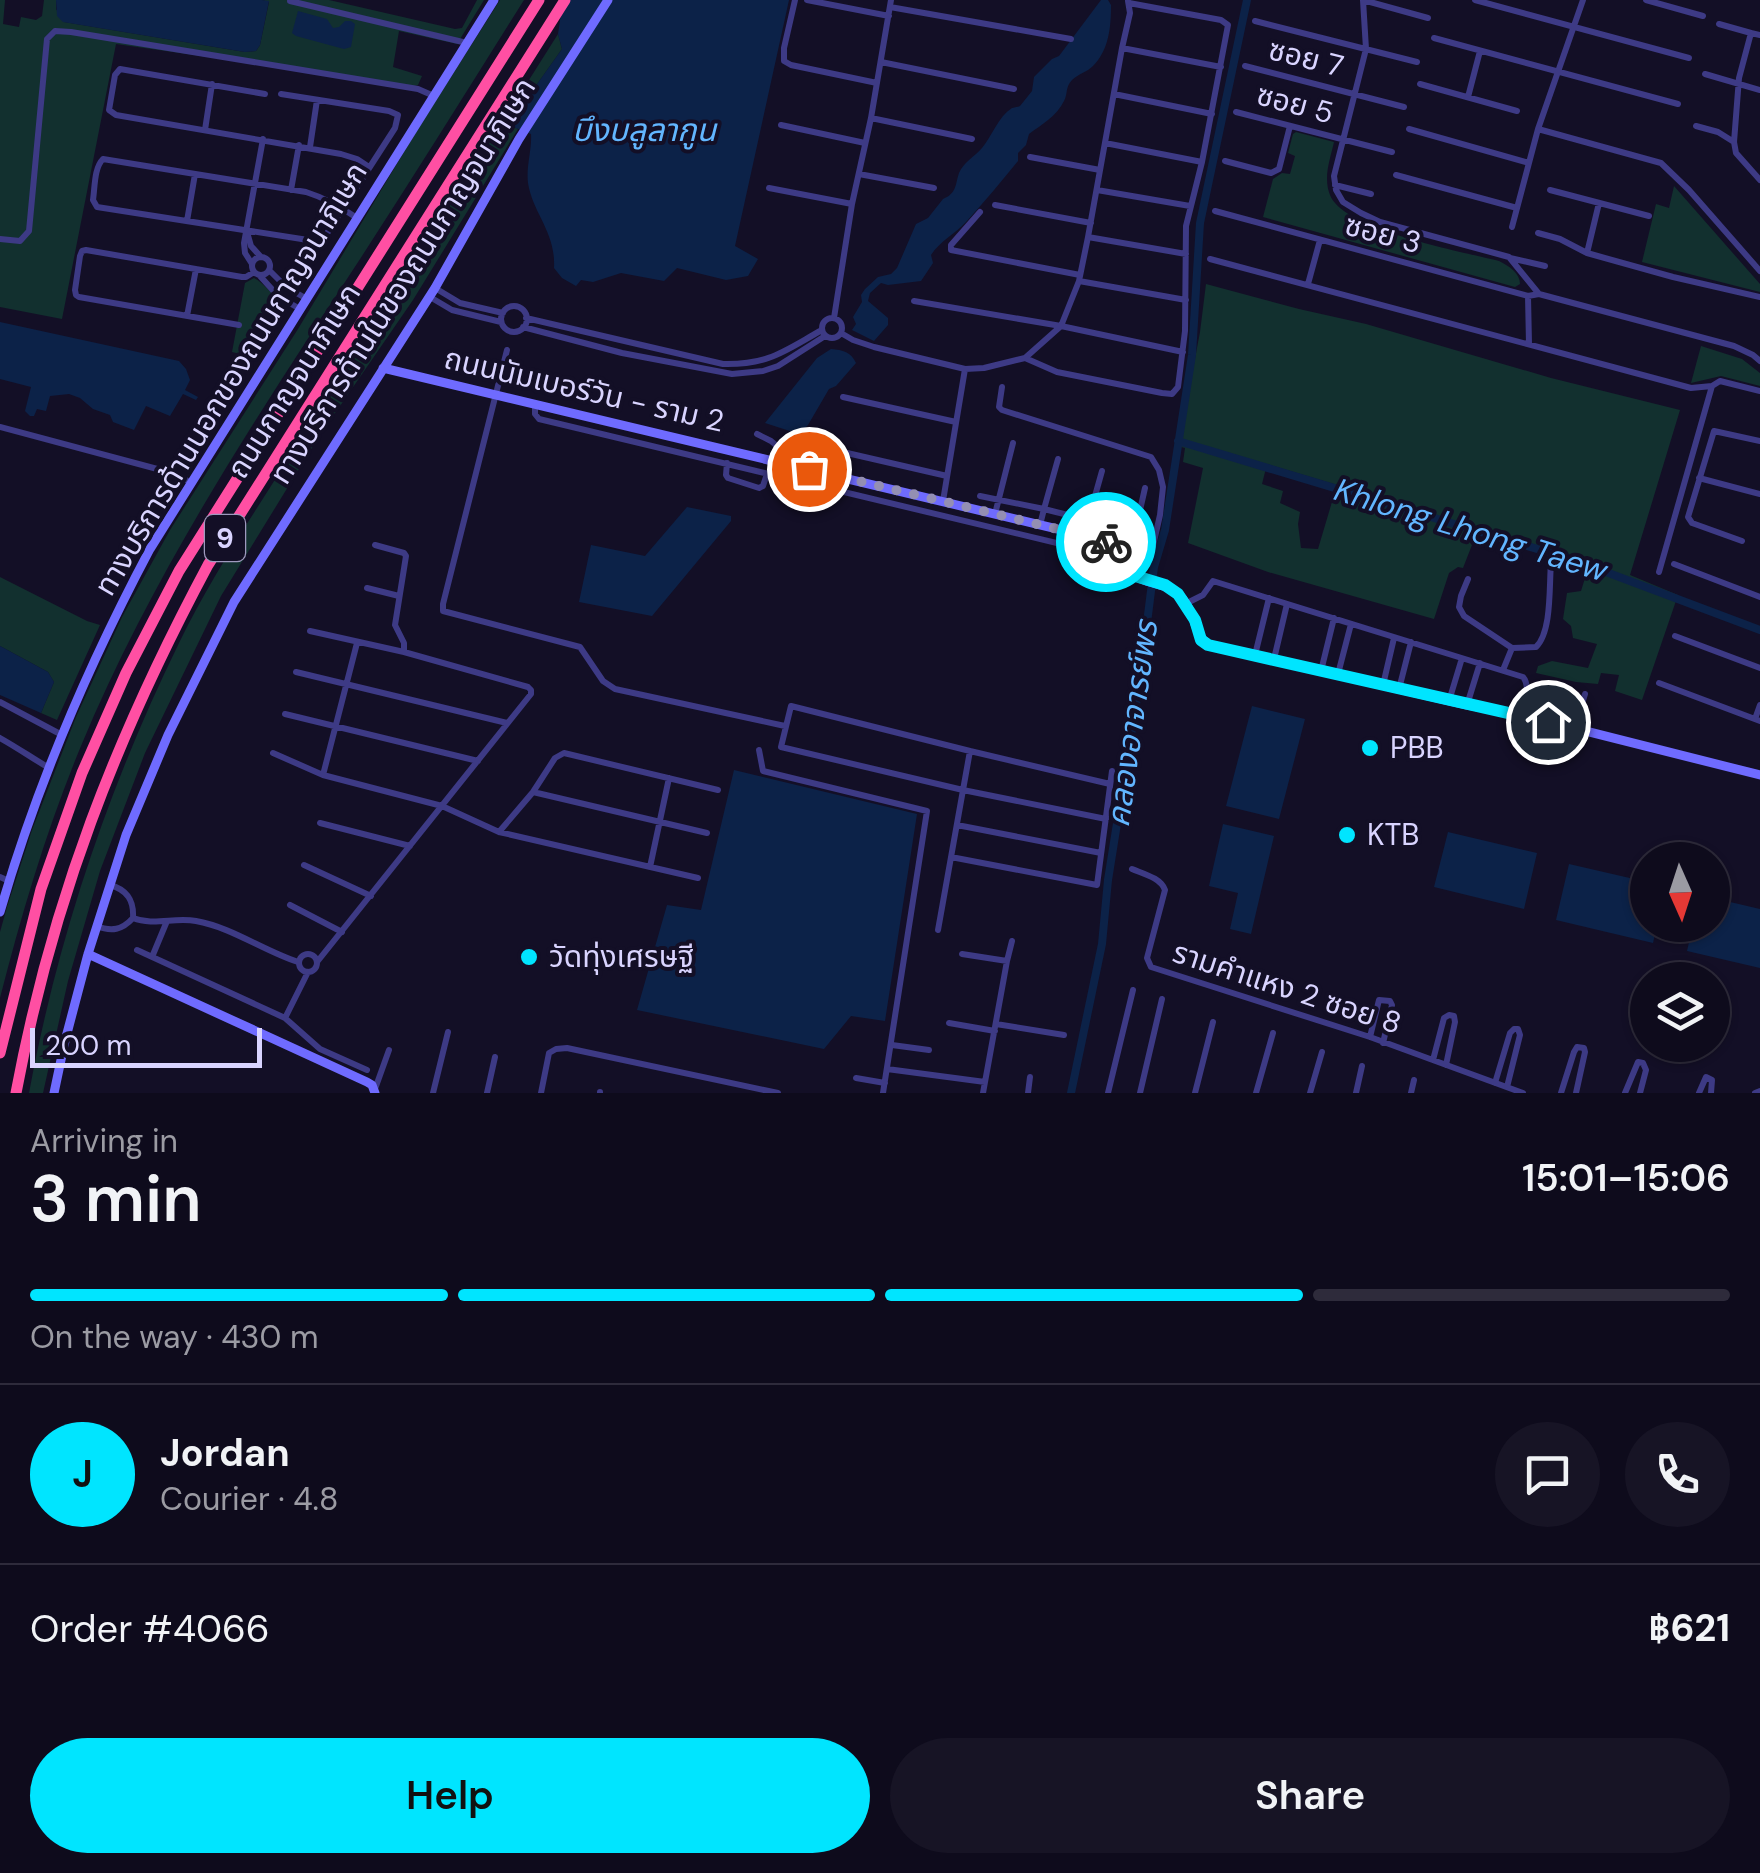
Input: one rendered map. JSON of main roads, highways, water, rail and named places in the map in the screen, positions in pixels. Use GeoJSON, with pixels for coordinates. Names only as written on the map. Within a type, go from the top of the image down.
{"type":"FeatureCollection","features":[{"type":"Feature","properties":{"kind":"highway","name":"ถนนกาญจนาภิเษก"},"geometry":{"type":"LineString","coordinates":[[0,1053],[41,889],[82,772],[126,672],[180,571],[539,0]]}},
{"type":"Feature","properties":{"kind":"highway","name":"ถนนกาญจนาภิเษก"},"geometry":{"type":"LineString","coordinates":[[16,1093],[30,1016],[68,883],[128,725],[176,625],[208,565],[564,0]]}},
{"type":"Feature","properties":{"kind":"main road","name":"ทางบริการด้านนอกของถนนกาญจนาภิเษก"},"geometry":{"type":"LineString","coordinates":[[0,912],[5,878],[13,869],[49,768],[119,608],[150,550],[494,0]]}},
{"type":"Feature","properties":{"kind":"main road","name":"ทางบริการด้านในของถนนกาญจนาภิเษก"},"geometry":{"type":"LineString","coordinates":[[54,1093],[88,954],[126,835],[168,735],[234,602],[432,292],[520,139],[608,0]]}},
{"type":"Feature","properties":{"kind":"main road","name":"ถนนนัมเบอร์วัน - ราม 2"},"geometry":{"type":"LineString","coordinates":[[383,368],[1094,535],[1107,542],[1132,575],[1165,585],[1178,594],[1195,620],[1201,640],[1208,645],[1522,715],[1760,774]]}},
{"type":"Feature","properties":{"kind":"main road"},"geometry":{"type":"LineString","coordinates":[[88,954],[367,1082],[375,1091]]}},
{"type":"Feature","properties":{"kind":"water"},"geometry":{"type":"Polygon","coordinates":[[[56,0],[269,1],[260,45],[256,51],[245,52],[63,22],[57,16],[56,0]]]}},
{"type":"Feature","properties":{"kind":"water","name":"บึงบลูลากูน"},"geometry":{"type":"Polygon","coordinates":[[[563,0],[789,0],[735,246],[758,259],[748,276],[726,280],[677,268],[664,281],[621,273],[593,282],[581,280],[576,286],[554,268],[548,233],[528,183],[531,134],[508,125],[562,49],[558,34],[563,0]]]}},
{"type":"Feature","properties":{"kind":"water"},"geometry":{"type":"Polygon","coordinates":[[[1101,0],[1108,0],[1111,13],[1108,38],[1098,60],[1072,80],[1057,111],[1029,134],[1018,153],[1018,161],[966,222],[935,250],[931,255],[933,263],[921,281],[881,283],[870,293],[868,301],[888,318],[888,325],[874,341],[852,330],[865,289],[897,268],[916,224],[928,218],[953,191],[963,166],[982,148],[1007,112],[1020,106],[1032,91],[1034,77],[1059,56],[1101,0]]]}},
{"type":"Feature","properties":{"kind":"water"},"geometry":{"type":"Polygon","coordinates":[[[298,11],[327,19],[333,28],[351,21],[355,24],[351,47],[344,49],[296,36],[292,33],[298,11]]]}},
{"type":"Feature","properties":{"kind":"water"},"geometry":{"type":"Polygon","coordinates":[[[0,322],[179,361],[190,380],[185,390],[198,397],[196,400],[183,394],[170,416],[146,406],[134,430],[113,422],[110,415],[69,394],[50,396],[46,411],[37,409],[30,416],[25,411],[31,387],[0,379],[0,322]]]}},
{"type":"Feature","properties":{"kind":"water"},"geometry":{"type":"Polygon","coordinates":[[[831,349],[846,352],[856,363],[829,389],[808,425],[799,434],[765,423],[817,358],[831,349]]]}},
{"type":"Feature","properties":{"kind":"water"},"geometry":{"type":"Polygon","coordinates":[[[687,507],[731,516],[731,521],[652,616],[579,602],[591,545],[645,556],[687,507]]]}},
{"type":"Feature","properties":{"kind":"water"},"geometry":{"type":"Polygon","coordinates":[[[0,646],[48,672],[54,682],[41,713],[0,695],[0,646]]]}},
{"type":"Feature","properties":{"kind":"water"},"geometry":{"type":"Polygon","coordinates":[[[1252,706],[1305,719],[1279,819],[1226,806],[1252,706]]]}},
{"type":"Feature","properties":{"kind":"water"},"geometry":{"type":"Polygon","coordinates":[[[734,770],[917,814],[885,1021],[851,1016],[824,1049],[637,1010],[667,905],[701,910],[734,770]]]}},
{"type":"Feature","properties":{"kind":"water"},"geometry":{"type":"Polygon","coordinates":[[[1223,824],[1274,836],[1251,934],[1230,929],[1238,893],[1209,886],[1223,824]]]}},
{"type":"Feature","properties":{"kind":"water"},"geometry":{"type":"Polygon","coordinates":[[[1448,832],[1537,853],[1524,909],[1434,887],[1448,832]]]}},
{"type":"Feature","properties":{"kind":"water"},"geometry":{"type":"Polygon","coordinates":[[[1569,864],[1630,878],[1630,938],[1556,920],[1569,864]]]}},
{"type":"Feature","properties":{"kind":"water"},"geometry":{"type":"Polygon","coordinates":[[[1730,902],[1760,909],[1760,968],[1687,951],[1689,942],[1730,942],[1730,902]]]}},
{"type":"Feature","properties":{"kind":"waterway","name":"คลองอาจารย์พร"},"geometry":{"type":"LineString","coordinates":[[1071,1093],[1102,944],[1154,567],[1165,530],[1192,355],[1200,223],[1247,0]]}},
{"type":"Feature","properties":{"kind":"waterway","name":"Khlong Lhong Taew"},"geometry":{"type":"LineString","coordinates":[[1178,441],[1574,560],[1760,630]]}},
{"type":"Feature","properties":{"kind":"place","name":"PBB"},"geometry":{"type":"Point","coordinates":[1370,748]}},
{"type":"Feature","properties":{"kind":"place","name":"KTB"},"geometry":{"type":"Point","coordinates":[1347,835]}},
{"type":"Feature","properties":{"kind":"place","name":"วัดทุ่งเศรษฐี"},"geometry":{"type":"Point","coordinates":[529,957]}}]}
